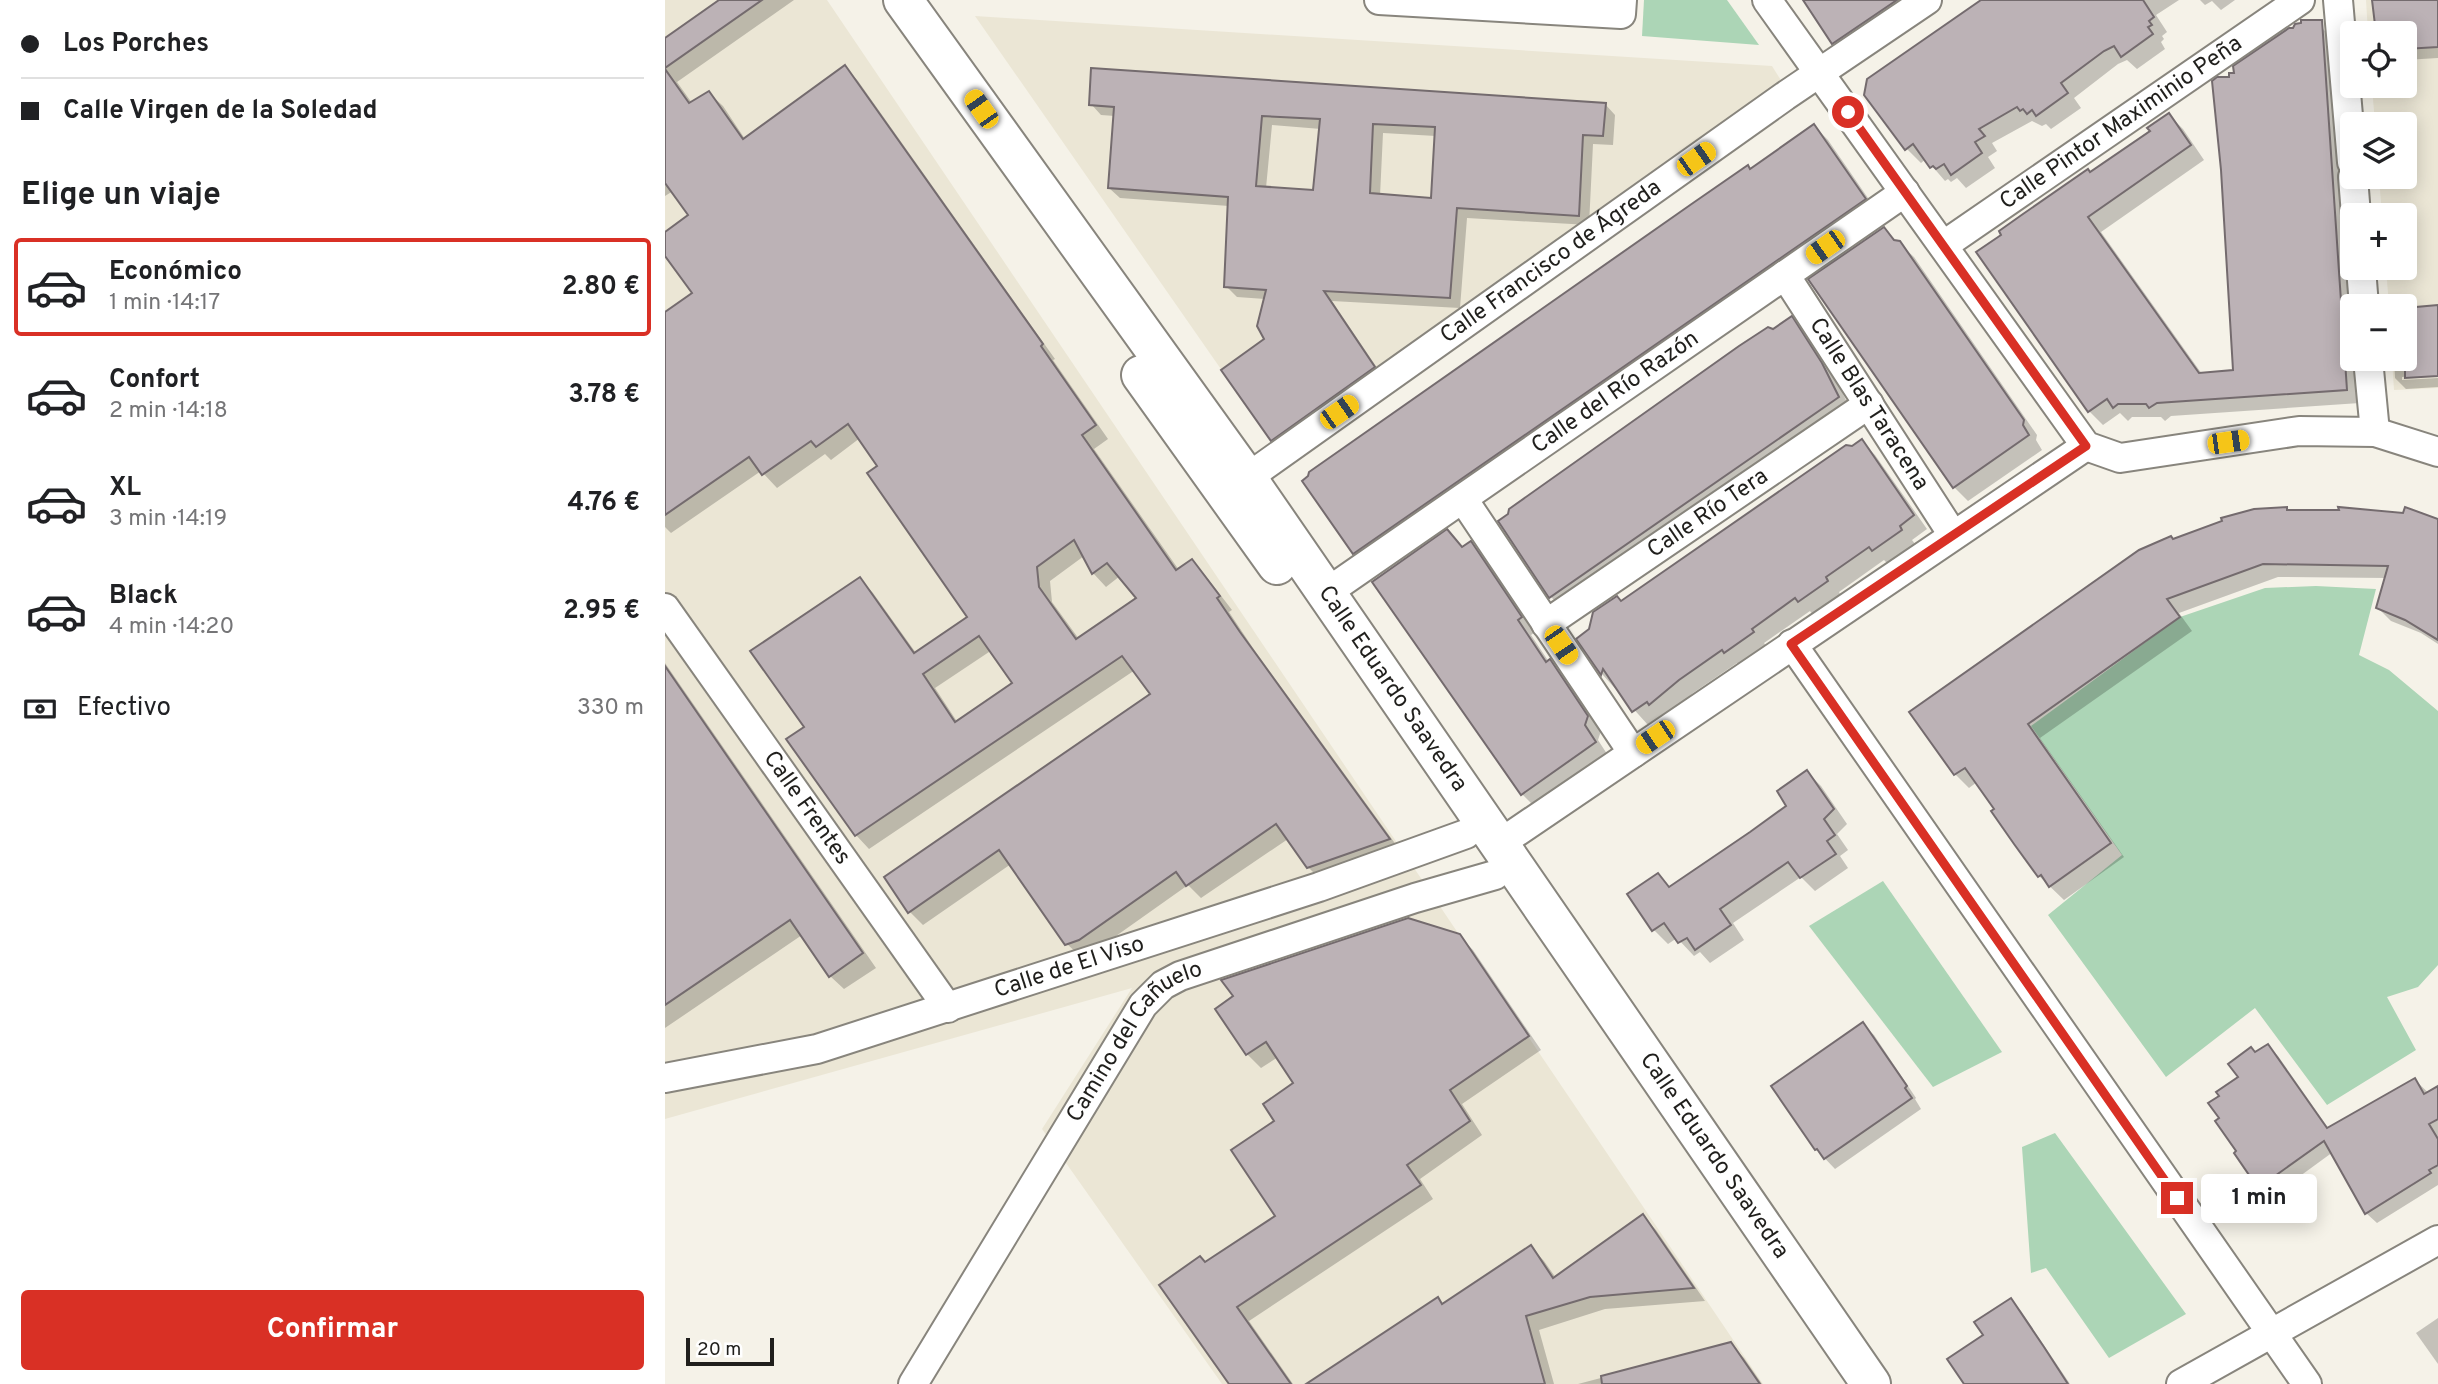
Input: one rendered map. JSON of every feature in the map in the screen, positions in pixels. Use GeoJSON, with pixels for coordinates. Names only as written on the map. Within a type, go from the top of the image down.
{"type":"FeatureCollection","features":[{"type":"Feature","properties":{"kind":"main road","name":"Calle Eduardo Saavedra"},"geometry":{"type":"LineString","coordinates":[[879,0],[1217,485],[1487,851],[1871,1384]]}},
{"type":"Feature","properties":{"kind":"main road","name":"Calle Eduardo Saavedra"},"geometry":{"type":"LineString","coordinates":[[903,0],[1247,478],[1326,593],[1487,851],[1847,1384]]}},
{"type":"Feature","properties":{"kind":"street"},"geometry":{"type":"LineString","coordinates":[[1378,0],[1621,7]]}},
{"type":"Feature","properties":{"kind":"street"},"geometry":{"type":"LineString","coordinates":[[1767,0],[2086,446],[2120,458],[2299,431],[2375,432],[2438,452]]}},
{"type":"Feature","properties":{"kind":"street","name":"Calle Francisco de Ágreda"},"geometry":{"type":"LineString","coordinates":[[1247,478],[1819,73],[1927,0]]}},
{"type":"Feature","properties":{"kind":"street","name":"Calle Pintor Maximinio Peña"},"geometry":{"type":"LineString","coordinates":[[1944,245],[2300,0]]}},
{"type":"Feature","properties":{"kind":"street"},"geometry":{"type":"LineString","coordinates":[[2338,0],[2348,112]]}},
{"type":"Feature","properties":{"kind":"street","name":"Calle del Río Razón"},"geometry":{"type":"LineString","coordinates":[[1326,593],[1905,192]]}},
{"type":"Feature","properties":{"kind":"street","name":"Calle Blas Taracena"},"geometry":{"type":"LineString","coordinates":[[1785,275],[1953,535]]}},
{"type":"Feature","properties":{"kind":"street"},"geometry":{"type":"LineString","coordinates":[[2369,371],[2375,432]]}},
{"type":"Feature","properties":{"kind":"street","name":"Calle Río Tera"},"geometry":{"type":"LineString","coordinates":[[1546,624],[1868,404]]}},
{"type":"Feature","properties":{"kind":"street"},"geometry":{"type":"LineString","coordinates":[[1487,851],[2086,446]]}},
{"type":"Feature","properties":{"kind":"street"},"geometry":{"type":"LineString","coordinates":[[1463,499],[1633,753]]}},
{"type":"Feature","properties":{"kind":"street","name":"Calle Frentes"},"geometry":{"type":"LineString","coordinates":[[665,608],[947,1008]]}},
{"type":"Feature","properties":{"kind":"street"},"geometry":{"type":"LineString","coordinates":[[1791,644],[2307,1384]]}},
{"type":"Feature","properties":{"kind":"street","name":"Calle de El Viso"},"geometry":{"type":"LineString","coordinates":[[665,1078],[817,1049],[1319,887],[1487,851]]}},
{"type":"Feature","properties":{"kind":"street","name":"Camino del Cañuelo"},"geometry":{"type":"LineString","coordinates":[[913,1384],[1143,1005],[1163,985],[1180,975],[1415,898],[1487,851]]}},
{"type":"Feature","properties":{"kind":"street"},"geometry":{"type":"LineString","coordinates":[[2181,1384],[2438,1240]]}},
{"type":"Feature","properties":{"kind":"shaded area"},"geometry":{"type":"Polygon","coordinates":[[[665,0],[827,0],[1763,1384],[1222,1384],[1042,1129],[1132,988],[665,1119],[665,0]]]}},
{"type":"Feature","properties":{"kind":"shaded area"},"geometry":{"type":"Polygon","coordinates":[[[2366,0],[2438,0],[2438,388],[2394,390],[2393,371],[2417,371],[2417,294],[2388,294],[2387,280],[2417,280],[2417,203],[2381,203],[2380,189],[2417,189],[2417,112],[2374,112],[2373,98],[2417,98],[2417,21],[2367,21],[2366,0]]]}},
{"type":"Feature","properties":{"kind":"shaded area"},"geometry":{"type":"Polygon","coordinates":[[[975,16],[1772,66],[1782,82],[1271,441],[975,16]]]}},
{"type":"Feature","properties":{"kind":"green space"},"geometry":{"type":"Polygon","coordinates":[[[1644,0],[1727,0],[1759,45],[1642,36],[1644,0]]]}},
{"type":"Feature","properties":{"kind":"green space"},"geometry":{"type":"Polygon","coordinates":[[[2316,586],[2376,589],[2359,655],[2389,670],[2438,711],[2438,965],[2418,987],[2387,997],[2416,1050],[2327,1105],[2255,1008],[2166,1077],[2048,915],[2122,855],[2031,726],[2180,617],[2265,588],[2316,586]]]}},
{"type":"Feature","properties":{"kind":"green space"},"geometry":{"type":"Polygon","coordinates":[[[1883,881],[2002,1052],[1933,1087],[1809,926],[1883,881]]]}},
{"type":"Feature","properties":{"kind":"green space"},"geometry":{"type":"Polygon","coordinates":[[[2055,1133],[2186,1314],[2109,1358],[2046,1268],[2031,1273],[2022,1147],[2055,1133]]]}},
{"type":"Feature","properties":{"kind":"building"},"geometry":{"type":"Polygon","coordinates":[[[719,0],[762,0],[665,68],[665,38],[719,0]]]}},
{"type":"Feature","properties":{"kind":"building"},"geometry":{"type":"Polygon","coordinates":[[[1803,0],[1897,0],[1832,44],[1803,0]]]}},
{"type":"Feature","properties":{"kind":"building"},"geometry":{"type":"Polygon","coordinates":[[[1981,0],[2143,0],[2154,17],[2149,21],[2152,25],[2148,27],[2153,34],[2121,57],[2114,46],[2104,51],[2061,83],[2068,93],[2036,116],[2032,110],[2027,114],[2017,107],[1979,129],[1985,136],[1975,142],[1982,153],[1951,175],[1944,164],[1936,169],[1933,166],[1930,168],[1913,144],[1905,150],[1864,95],[1867,79],[1981,0]]]}},
{"type":"Feature","properties":{"kind":"building"},"geometry":{"type":"Polygon","coordinates":[[[2372,0],[2438,0],[2438,47],[2417,48],[2417,21],[2375,21],[2372,0]]]}},
{"type":"Feature","properties":{"kind":"building"},"geometry":{"type":"Polygon","coordinates":[[[2301,20],[2322,20],[2341,294],[2340,371],[2346,371],[2347,390],[2157,403],[2149,408],[2146,404],[2118,404],[2113,408],[2107,399],[2088,412],[1976,252],[2001,235],[1999,231],[2088,169],[2090,172],[2150,131],[2147,128],[2169,113],[2191,145],[2088,217],[2199,373],[2233,370],[2221,170],[2212,81],[2217,77],[2229,77],[2229,73],[2234,73],[2233,66],[2289,28],[2293,28],[2295,24],[2301,23],[2301,20]]]}},
{"type":"Feature","properties":{"kind":"building"},"geometry":{"type":"Polygon","coordinates":[[[845,65],[1043,344],[1041,346],[1096,425],[1082,435],[1176,570],[1192,559],[1220,596],[1217,598],[1240,632],[1390,839],[1307,868],[1276,824],[1186,886],[1176,872],[1079,940],[1065,945],[999,850],[908,913],[884,877],[1150,694],[1122,656],[855,836],[786,739],[804,727],[750,651],[860,577],[914,653],[967,617],[867,473],[877,466],[848,424],[816,447],[811,441],[762,475],[749,457],[665,515],[665,312],[692,293],[665,256],[665,232],[688,215],[665,183],[665,69],[689,103],[709,91],[743,139],[845,65]],[[1074,540],[1037,567],[1039,587],[1076,639],[1136,598],[1107,563],[1092,574],[1074,540]],[[979,636],[923,674],[955,722],[1012,683],[979,636]]]}},
{"type":"Feature","properties":{"kind":"building"},"geometry":{"type":"Polygon","coordinates":[[[1091,68],[1606,103],[1603,136],[1583,135],[1579,216],[1457,208],[1450,298],[1324,291],[1375,367],[1271,441],[1221,370],[1264,339],[1257,326],[1266,290],[1224,287],[1228,197],[1108,188],[1114,107],[1089,105],[1091,68]],[[1262,116],[1256,186],[1313,190],[1320,119],[1262,116]],[[1373,124],[1370,193],[1431,198],[1435,127],[1373,124]]]}},
{"type":"Feature","properties":{"kind":"building"},"geometry":{"type":"Polygon","coordinates":[[[1814,124],[1866,199],[1353,554],[1302,481],[1309,472],[1748,165],[1750,169],[1814,124]]]}},
{"type":"Feature","properties":{"kind":"building"},"geometry":{"type":"Polygon","coordinates":[[[1884,227],[1894,240],[1900,241],[2024,420],[2023,425],[2029,435],[1953,488],[1808,279],[1884,227]]]}},
{"type":"Feature","properties":{"kind":"building"},"geometry":{"type":"Polygon","coordinates":[[[2438,305],[2438,376],[2405,378],[2405,371],[2417,371],[2417,307],[2438,305]]]}},
{"type":"Feature","properties":{"kind":"building"},"geometry":{"type":"Polygon","coordinates":[[[1792,316],[1822,363],[1839,397],[1549,598],[1498,521],[1508,514],[1509,509],[1739,346],[1768,327],[1773,329],[1792,316]]]}},
{"type":"Feature","properties":{"kind":"building"},"geometry":{"type":"Polygon","coordinates":[[[1862,439],[1914,515],[1900,526],[1902,530],[1872,551],[1869,547],[1826,577],[1828,581],[1798,602],[1795,598],[1724,653],[1722,650],[1649,705],[1647,702],[1632,712],[1603,669],[1601,675],[1576,639],[1589,629],[1593,612],[1617,596],[1621,601],[1846,445],[1852,446],[1862,439]]]}},
{"type":"Feature","properties":{"kind":"building"},"geometry":{"type":"Polygon","coordinates":[[[2287,507],[2287,510],[2339,510],[2338,507],[2403,513],[2405,507],[2438,519],[2438,640],[2405,620],[2376,608],[2388,566],[2263,564],[2167,599],[2180,617],[2028,724],[2111,843],[2049,887],[2041,875],[2038,877],[2014,844],[1991,811],[1994,809],[1965,768],[1954,775],[1909,712],[2139,550],[2171,536],[2173,539],[2222,521],[2221,518],[2254,509],[2287,507]]]}},
{"type":"Feature","properties":{"kind":"building"},"geometry":{"type":"Polygon","coordinates":[[[1447,529],[1462,547],[1471,541],[1522,617],[1518,620],[1546,662],[1550,659],[1588,716],[1585,725],[1596,742],[1521,795],[1372,582],[1447,529]]]}},
{"type":"Feature","properties":{"kind":"building"},"geometry":{"type":"Polygon","coordinates":[[[665,666],[863,953],[829,977],[790,920],[665,1005],[665,666]]]}},
{"type":"Feature","properties":{"kind":"building"},"geometry":{"type":"Polygon","coordinates":[[[1807,770],[1834,809],[1824,819],[1835,835],[1827,841],[1836,854],[1800,878],[1788,862],[1720,909],[1731,925],[1695,950],[1687,938],[1678,943],[1664,923],[1652,931],[1627,894],[1658,873],[1669,887],[1750,832],[1786,806],[1777,791],[1807,770]]]}},
{"type":"Feature","properties":{"kind":"building"},"geometry":{"type":"Polygon","coordinates":[[[1408,918],[1460,934],[1529,1036],[1450,1090],[1470,1121],[1407,1165],[1421,1185],[1237,1307],[1291,1384],[1229,1384],[1159,1285],[1200,1256],[1205,1262],[1275,1216],[1231,1150],[1274,1121],[1263,1104],[1293,1083],[1266,1042],[1246,1055],[1215,1009],[1233,996],[1221,980],[1408,918]]]}},
{"type":"Feature","properties":{"kind":"building"},"geometry":{"type":"Polygon","coordinates":[[[1863,1022],[1907,1086],[1905,1088],[1912,1098],[1824,1159],[1771,1086],[1863,1022]]]}},
{"type":"Feature","properties":{"kind":"building"},"geometry":{"type":"Polygon","coordinates":[[[2268,1044],[2327,1128],[2415,1078],[2424,1094],[2438,1086],[2438,1119],[2429,1124],[2438,1139],[2438,1165],[2429,1170],[2431,1173],[2365,1214],[2324,1141],[2258,1188],[2215,1121],[2219,1118],[2208,1103],[2219,1096],[2216,1092],[2238,1077],[2228,1064],[2251,1047],[2255,1052],[2268,1044]]]}},
{"type":"Feature","properties":{"kind":"building"},"geometry":{"type":"Polygon","coordinates":[[[1643,1214],[1694,1288],[1590,1297],[1526,1316],[1545,1384],[1306,1384],[1438,1297],[1442,1304],[1531,1245],[1553,1278],[1643,1214]]]}},
{"type":"Feature","properties":{"kind":"building"},"geometry":{"type":"Polygon","coordinates":[[[2011,1298],[2068,1384],[1964,1384],[1947,1359],[1983,1335],[1974,1322],[2011,1298]]]}},
{"type":"Feature","properties":{"kind":"building"},"geometry":{"type":"Polygon","coordinates":[[[1731,1342],[1760,1384],[1602,1384],[1601,1376],[1731,1342]]]}},
{"type":"Feature","properties":{"kind":"route"},"geometry":{"type":"LineString","coordinates":[[1848,112],[2086,446],[1791,644],[2177,1198]]}}]}
